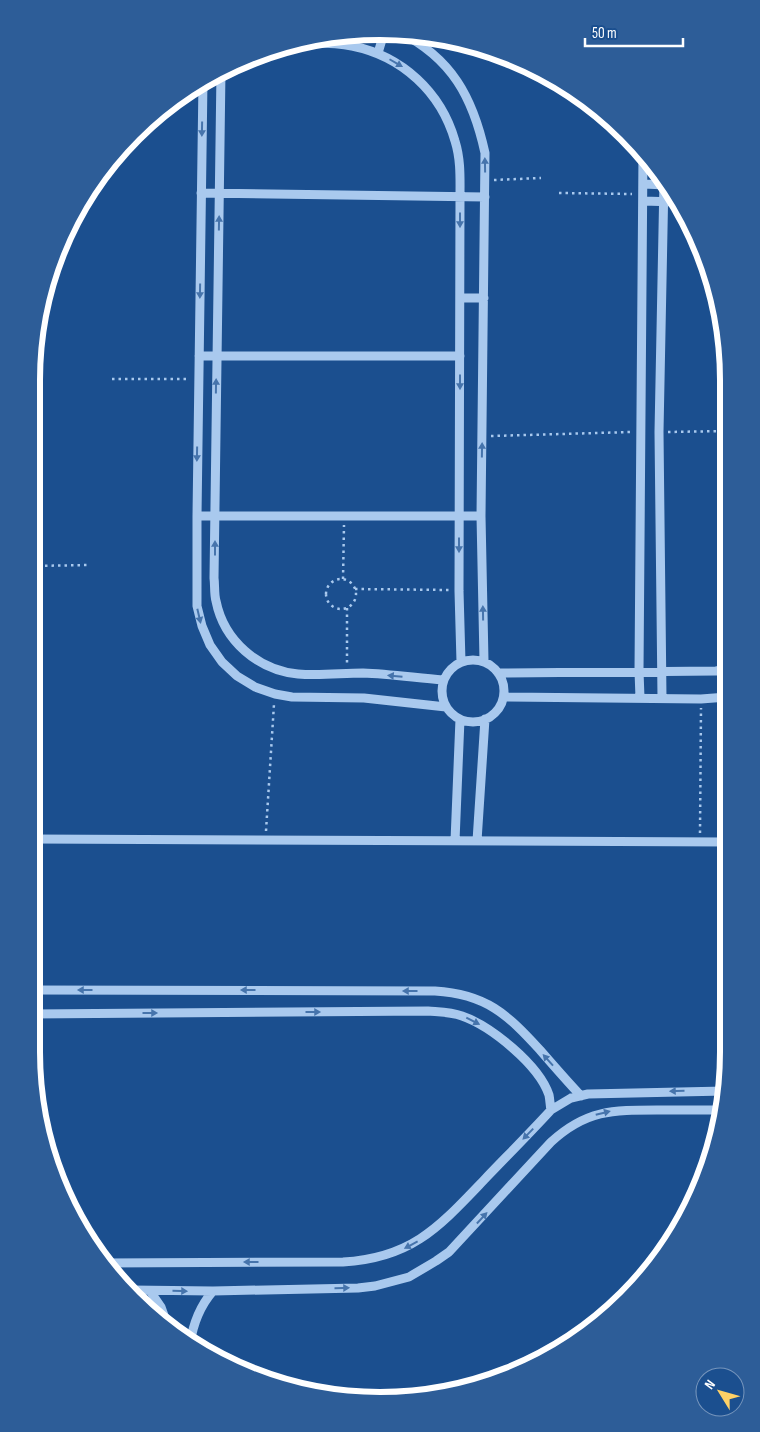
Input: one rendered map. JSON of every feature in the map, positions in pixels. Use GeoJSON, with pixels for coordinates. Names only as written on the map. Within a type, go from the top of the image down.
{"type":"FeatureCollection","features":[{"type":"Feature","properties":{"kind":"street"},"geometry":{"type":"LineString","coordinates":[[378,53],[382,40]]}},
{"type":"Feature","properties":{"kind":"street"},"geometry":{"type":"LineString","coordinates":[[418,42],[434,55],[453,75],[468,99],[479,125],[485,153],[481,516],[484,662]]}},
{"type":"Feature","properties":{"kind":"street"},"geometry":{"type":"LineString","coordinates":[[337,43],[378,53],[400,65],[419,80],[435,98],[448,120],[456,143],[460,167],[459,591],[461,662]]}},
{"type":"Feature","properties":{"kind":"street"},"geometry":{"type":"LineString","coordinates":[[221,80],[215,516],[216,600],[222,622],[234,641],[251,657],[264,665],[282,671],[299,674],[364,673],[443,680]]}},
{"type":"Feature","properties":{"kind":"street"},"geometry":{"type":"LineString","coordinates":[[203,90],[196,516],[197,606],[202,626],[210,645],[232,672],[255,687],[275,694],[292,697],[364,698],[446,707]]}},
{"type":"Feature","properties":{"kind":"street"},"geometry":{"type":"LineString","coordinates":[[640,698],[643,164]]}},
{"type":"Feature","properties":{"kind":"street"},"geometry":{"type":"LineString","coordinates":[[643,184],[657,183]]}},
{"type":"Feature","properties":{"kind":"street"},"geometry":{"type":"LineString","coordinates":[[201,193],[484,197]]}},
{"type":"Feature","properties":{"kind":"street"},"geometry":{"type":"LineString","coordinates":[[662,698],[660,671],[659,432],[664,194]]}},
{"type":"Feature","properties":{"kind":"street"},"geometry":{"type":"LineString","coordinates":[[643,198],[669,202]]}},
{"type":"Feature","properties":{"kind":"street"},"geometry":{"type":"LineString","coordinates":[[460,298],[484,298]]}},
{"type":"Feature","properties":{"kind":"street"},"geometry":{"type":"LineString","coordinates":[[199,356],[460,356]]}},
{"type":"Feature","properties":{"kind":"street"},"geometry":{"type":"LineString","coordinates":[[196,516],[481,516]]}},
{"type":"Feature","properties":{"kind":"street"},"geometry":{"type":"LineString","coordinates":[[477,660],[484,662],[498,672],[502,680],[504,696],[500,706],[494,714],[485,719],[469,722],[460,719],[446,707],[442,698],[443,680],[451,668],[461,662],[477,660]]}},
{"type":"Feature","properties":{"kind":"street"},"geometry":{"type":"LineString","coordinates":[[498,672],[720,670]]}},
{"type":"Feature","properties":{"kind":"street"},"geometry":{"type":"LineString","coordinates":[[504,696],[701,699],[720,698]]}},
{"type":"Feature","properties":{"kind":"street"},"geometry":{"type":"LineString","coordinates":[[454,841],[460,719]]}},
{"type":"Feature","properties":{"kind":"street"},"geometry":{"type":"LineString","coordinates":[[477,841],[485,719]]}},
{"type":"Feature","properties":{"kind":"street"},"geometry":{"type":"LineString","coordinates":[[40,839],[720,842]]}},
{"type":"Feature","properties":{"kind":"street"},"geometry":{"type":"LineString","coordinates":[[40,990],[426,991],[455,993],[486,1003],[510,1018],[581,1096]]}},
{"type":"Feature","properties":{"kind":"street"},"geometry":{"type":"LineString","coordinates":[[40,1014],[449,1012],[475,1021],[506,1043],[527,1063],[544,1084],[549,1096],[551,1110]]}},
{"type":"Feature","properties":{"kind":"street"},"geometry":{"type":"LineString","coordinates":[[113,1263],[343,1262],[388,1255],[416,1242],[442,1224],[551,1110],[571,1098],[608,1092],[718,1090]]}},
{"type":"Feature","properties":{"kind":"street"},"geometry":{"type":"LineString","coordinates":[[138,1290],[213,1291],[358,1288],[375,1286],[408,1276],[449,1252],[551,1142],[573,1125],[598,1114],[612,1111],[714,1110]]}},
{"type":"Feature","properties":{"kind":"street"},"geometry":{"type":"LineString","coordinates":[[150,1290],[164,1314]]}},
{"type":"Feature","properties":{"kind":"street"},"geometry":{"type":"LineString","coordinates":[[192,1336],[196,1319],[206,1299],[213,1291]]}},
{"type":"Feature","properties":{"kind":"path"},"geometry":{"type":"LineString","coordinates":[[485,181],[542,178]]}},
{"type":"Feature","properties":{"kind":"path"},"geometry":{"type":"LineString","coordinates":[[559,194],[643,198]]}},
{"type":"Feature","properties":{"kind":"path"},"geometry":{"type":"LineString","coordinates":[[112,379],[199,380]]}},
{"type":"Feature","properties":{"kind":"path"},"geometry":{"type":"LineString","coordinates":[[659,432],[720,431]]}},
{"type":"Feature","properties":{"kind":"path"},"geometry":{"type":"LineString","coordinates":[[482,436],[641,432]]}},
{"type":"Feature","properties":{"kind":"path"},"geometry":{"type":"LineString","coordinates":[[343,579],[344,516]]}},
{"type":"Feature","properties":{"kind":"path"},"geometry":{"type":"LineString","coordinates":[[40,566],[89,565]]}},
{"type":"Feature","properties":{"kind":"path"},"geometry":{"type":"LineString","coordinates":[[343,579],[349,582],[355,589],[354,602],[347,608],[336,609],[331,606],[326,597],[326,592],[330,583],[343,579]]}},
{"type":"Feature","properties":{"kind":"path"},"geometry":{"type":"LineString","coordinates":[[355,589],[459,591]]}},
{"type":"Feature","properties":{"kind":"path"},"geometry":{"type":"LineString","coordinates":[[347,608],[347,673]]}},
{"type":"Feature","properties":{"kind":"path"},"geometry":{"type":"LineString","coordinates":[[266,840],[275,694]]}},
{"type":"Feature","properties":{"kind":"path"},"geometry":{"type":"LineString","coordinates":[[700,842],[701,699]]}}]}
